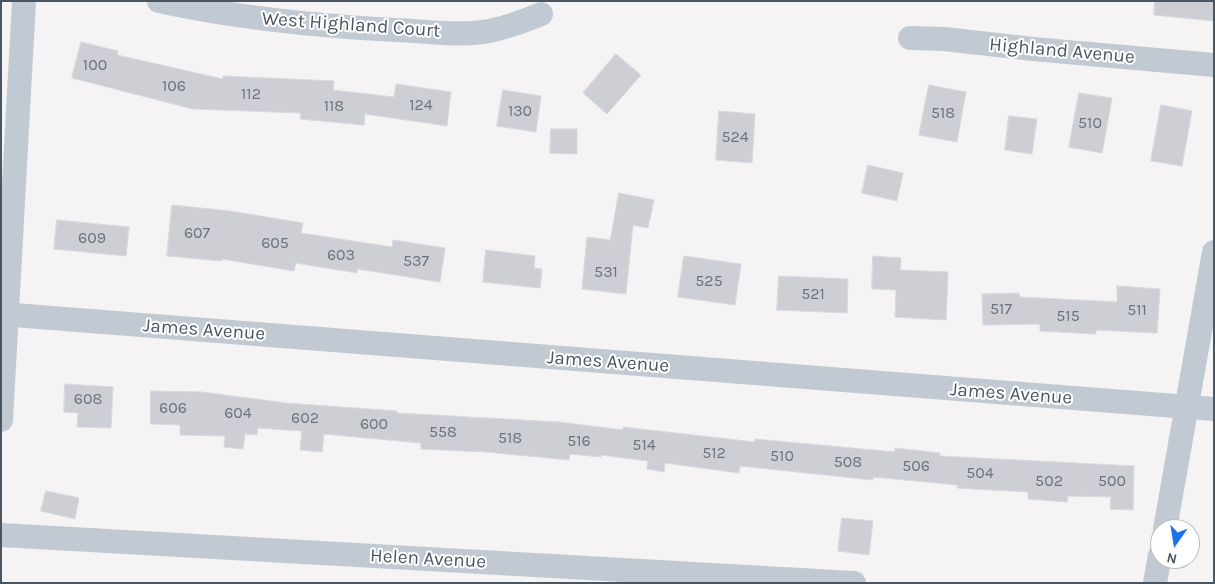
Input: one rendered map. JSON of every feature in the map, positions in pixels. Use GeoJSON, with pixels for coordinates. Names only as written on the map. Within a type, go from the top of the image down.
{"type":"FeatureCollection","features":[{"type":"Feature","properties":{"kind":"street"},"geometry":{"type":"LineString","coordinates":[[1,420],[4,315],[24,1]]}},
{"type":"Feature","properties":{"kind":"street","name":"West Highland Court"},"geometry":{"type":"LineString","coordinates":[[159,1],[243,17],[366,28],[457,33],[482,32],[512,26],[541,14]]}},
{"type":"Feature","properties":{"kind":"street","name":"Highland Avenue"},"geometry":{"type":"LineString","coordinates":[[910,38],[944,39],[1214,65]]}},
{"type":"Feature","properties":{"kind":"street"},"geometry":{"type":"LineString","coordinates":[[1167,519],[1214,252]]}},
{"type":"Feature","properties":{"kind":"street","name":"James Avenue"},"geometry":{"type":"LineString","coordinates":[[4,315],[1214,410]]}},
{"type":"Feature","properties":{"kind":"street","name":"Helen Avenue"},"geometry":{"type":"LineString","coordinates":[[1,535],[854,583]]}},
{"type":"Feature","properties":{"kind":"street"},"geometry":{"type":"LineString","coordinates":[[1155,583],[1158,569]]}},
{"type":"Feature","properties":{"kind":"building"},"geometry":{"type":"Polygon","coordinates":[[[1155,1],[1214,1],[1214,21],[1154,15],[1155,1]]]}},
{"type":"Feature","properties":{"kind":"building"},"geometry":{"type":"Polygon","coordinates":[[[81,42],[118,51],[117,55],[223,79],[223,76],[334,81],[333,90],[394,97],[396,84],[451,92],[447,126],[365,114],[364,125],[300,119],[301,113],[193,109],[72,78],[81,42]]]}},
{"type":"Feature","properties":{"kind":"building"},"geometry":{"type":"Polygon","coordinates":[[[616,54],[641,75],[607,114],[583,93],[616,54]]]}},
{"type":"Feature","properties":{"kind":"building"},"geometry":{"type":"Polygon","coordinates":[[[929,85],[966,92],[957,142],[919,135],[929,85]]]}},
{"type":"Feature","properties":{"kind":"building"},"geometry":{"type":"Polygon","coordinates":[[[503,90],[541,96],[536,132],[497,126],[503,90]]]}},
{"type":"Feature","properties":{"kind":"building"},"geometry":{"type":"Polygon","coordinates":[[[1079,93],[1112,98],[1102,153],[1069,147],[1079,93]]]}},
{"type":"Feature","properties":{"kind":"building"},"geometry":{"type":"Polygon","coordinates":[[[1161,105],[1192,111],[1182,166],[1151,161],[1161,105]]]}},
{"type":"Feature","properties":{"kind":"building"},"geometry":{"type":"Polygon","coordinates":[[[719,111],[755,114],[752,163],[716,160],[719,111]]]}},
{"type":"Feature","properties":{"kind":"building"},"geometry":{"type":"Polygon","coordinates":[[[1009,116],[1037,119],[1032,154],[1005,150],[1009,116]]]}},
{"type":"Feature","properties":{"kind":"building"},"geometry":{"type":"Polygon","coordinates":[[[551,129],[577,129],[577,154],[550,153],[551,129]]]}},
{"type":"Feature","properties":{"kind":"building"},"geometry":{"type":"Polygon","coordinates":[[[868,165],[903,173],[897,201],[862,193],[868,165]]]}},
{"type":"Feature","properties":{"kind":"building"},"geometry":{"type":"Polygon","coordinates":[[[619,193],[654,200],[648,228],[633,225],[626,294],[582,289],[587,237],[610,240],[619,193]]]}},
{"type":"Feature","properties":{"kind":"building"},"geometry":{"type":"Polygon","coordinates":[[[172,205],[230,211],[303,223],[301,233],[392,247],[393,240],[445,248],[440,282],[357,269],[357,273],[296,263],[294,271],[222,259],[221,261],[167,256],[172,205]]]}},
{"type":"Feature","properties":{"kind":"building"},"geometry":{"type":"Polygon","coordinates":[[[57,220],[129,227],[126,256],[54,249],[57,220]]]}},
{"type":"Feature","properties":{"kind":"building"},"geometry":{"type":"Polygon","coordinates":[[[486,250],[535,256],[534,268],[542,269],[540,288],[483,282],[486,250]]]}},
{"type":"Feature","properties":{"kind":"building"},"geometry":{"type":"Polygon","coordinates":[[[684,256],[741,264],[735,305],[678,297],[684,256]]]}},
{"type":"Feature","properties":{"kind":"building"},"geometry":{"type":"Polygon","coordinates":[[[873,256],[901,258],[900,270],[948,272],[946,320],[895,317],[896,290],[872,289],[873,256]]]}},
{"type":"Feature","properties":{"kind":"building"},"geometry":{"type":"Polygon","coordinates":[[[779,276],[848,279],[847,313],[777,310],[779,276]]]}},
{"type":"Feature","properties":{"kind":"building"},"geometry":{"type":"Polygon","coordinates":[[[1117,286],[1160,289],[1157,333],[1096,330],[1096,334],[1040,331],[1040,324],[983,325],[982,294],[1019,293],[1020,297],[1117,302],[1117,286]]]}},
{"type":"Feature","properties":{"kind":"building"},"geometry":{"type":"Polygon","coordinates":[[[65,384],[113,387],[111,428],[77,427],[78,413],[64,412],[65,384]]]}},
{"type":"Feature","properties":{"kind":"building"},"geometry":{"type":"Polygon","coordinates":[[[151,391],[202,392],[286,403],[397,411],[397,413],[559,422],[623,430],[623,427],[755,442],[755,439],[895,452],[895,448],[940,453],[940,456],[1134,466],[1133,510],[1110,509],[1111,497],[1068,496],[1067,502],[1028,499],[1028,492],[957,488],[958,485],[873,477],[873,480],[740,466],[739,473],[665,463],[664,472],[647,469],[648,461],[601,455],[601,457],[570,454],[569,460],[486,452],[421,449],[421,443],[324,434],[322,452],[300,450],[302,431],[258,428],[257,435],[245,434],[243,449],[224,447],[225,436],[180,435],[180,425],[151,424],[151,391]]]}},
{"type":"Feature","properties":{"kind":"building"},"geometry":{"type":"Polygon","coordinates":[[[46,491],[79,498],[75,519],[41,511],[46,491]]]}},
{"type":"Feature","properties":{"kind":"building"},"geometry":{"type":"Polygon","coordinates":[[[842,518],[873,521],[869,555],[838,551],[842,518]]]}}]}
